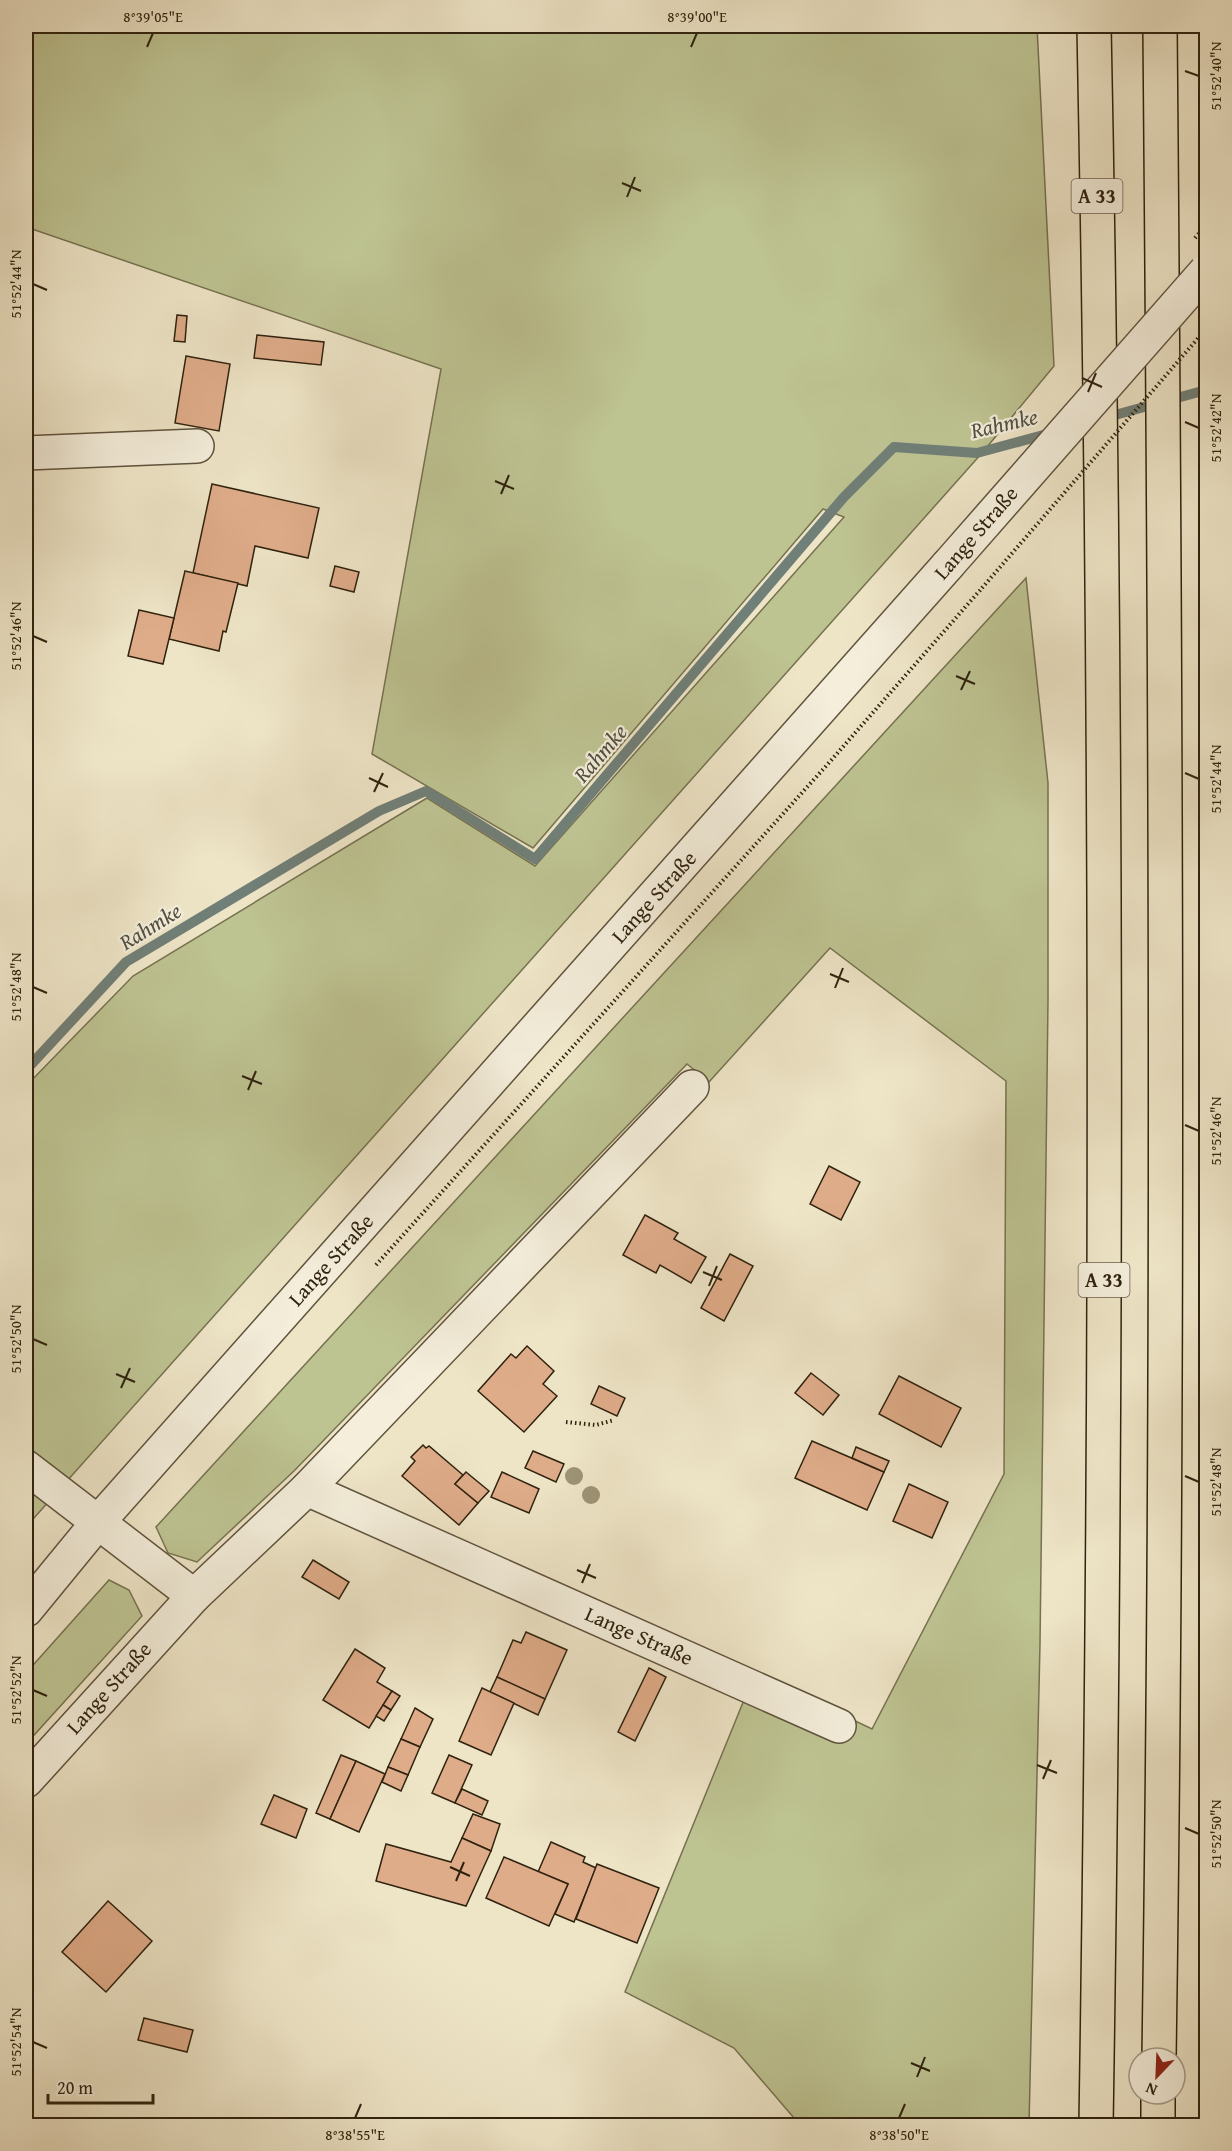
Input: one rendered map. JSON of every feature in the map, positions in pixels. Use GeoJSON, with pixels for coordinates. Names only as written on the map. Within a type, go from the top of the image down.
{"type":"FeatureCollection","features":[{"type":"Feature","properties":{"kind":"highway","name":"A 33"},"geometry":{"type":"LineString","coordinates":[[1094,26],[1101,367],[1105,1041],[1103,1682],[1096,2126]]}},
{"type":"Feature","properties":{"kind":"highway"},"geometry":{"type":"LineString","coordinates":[[1159,2046],[1164,1697],[1167,1043],[1160,26]]}},
{"type":"Feature","properties":{"kind":"highway"},"geometry":{"type":"LineString","coordinates":[[1158,2106],[1158,2126]]}},
{"type":"Feature","properties":{"kind":"street","name":"Lange Straße"},"geometry":{"type":"LineString","coordinates":[[26,1610],[99,1521],[1206,271]]}},
{"type":"Feature","properties":{"kind":"street"},"geometry":{"type":"LineString","coordinates":[[26,453],[197,446]]}},
{"type":"Feature","properties":{"kind":"street","name":"Lange Straße"},"geometry":{"type":"LineString","coordinates":[[26,1781],[194,1596],[307,1489],[692,1087]]}},
{"type":"Feature","properties":{"kind":"street"},"geometry":{"type":"LineString","coordinates":[[26,1467],[194,1596]]}},
{"type":"Feature","properties":{"kind":"street","name":"Lange Straße"},"geometry":{"type":"LineString","coordinates":[[307,1489],[839,1726]]}},
{"type":"Feature","properties":{"kind":"path"},"geometry":{"type":"LineString","coordinates":[[372,1269],[827,765],[1206,329]]}},
{"type":"Feature","properties":{"kind":"path"},"geometry":{"type":"LineString","coordinates":[[566,1422],[596,1425],[614,1420]]}},
{"type":"Feature","properties":{"kind":"green space"},"geometry":{"type":"Polygon","coordinates":[[[26,26],[1037,26],[1054,366],[982,453],[26,1527],[26,1086],[133,976],[427,798],[535,866],[844,517],[823,509],[533,848],[372,754],[441,369],[26,227],[26,26]]]}},
{"type":"Feature","properties":{"kind":"green space"},"geometry":{"type":"Polygon","coordinates":[[[1026,578],[1048,783],[1048,1001],[1040,1644],[1029,2125],[800,2125],[734,2048],[625,1992],[755,1673],[872,1729],[1004,1474],[1006,1081],[830,948],[709,1082],[687,1064],[295,1470],[197,1562],[168,1553],[156,1527],[1026,578]]]}},
{"type":"Feature","properties":{"kind":"green space"},"geometry":{"type":"Polygon","coordinates":[[[109,1580],[129,1590],[142,1616],[26,1744],[26,1673],[109,1580]]]}},
{"type":"Feature","properties":{"kind":"building"},"geometry":{"type":"Polygon","coordinates":[[[177,315],[187,316],[185,342],[174,341],[177,315]]]}},
{"type":"Feature","properties":{"kind":"building"},"geometry":{"type":"Polygon","coordinates":[[[257,335],[324,342],[321,365],[254,358],[257,335]]]}},
{"type":"Feature","properties":{"kind":"building"},"geometry":{"type":"Polygon","coordinates":[[[186,356],[230,364],[219,431],[175,423],[186,356]]]}},
{"type":"Feature","properties":{"kind":"building"},"geometry":{"type":"Polygon","coordinates":[[[212,484],[319,508],[308,558],[255,546],[247,586],[193,573],[212,484]]]}},
{"type":"Feature","properties":{"kind":"building"},"geometry":{"type":"Polygon","coordinates":[[[335,566],[359,572],[354,592],[330,586],[335,566]]]}},
{"type":"Feature","properties":{"kind":"building"},"geometry":{"type":"Polygon","coordinates":[[[185,571],[238,583],[219,651],[169,639],[185,571]]]}},
{"type":"Feature","properties":{"kind":"building"},"geometry":{"type":"Polygon","coordinates":[[[139,610],[174,618],[163,664],[128,656],[139,610]]]}},
{"type":"Feature","properties":{"kind":"building"},"geometry":{"type":"Polygon","coordinates":[[[829,1166],[860,1182],[841,1220],[810,1204],[829,1166]]]}},
{"type":"Feature","properties":{"kind":"building"},"geometry":{"type":"Polygon","coordinates":[[[645,1215],[678,1233],[674,1239],[706,1257],[691,1283],[660,1265],[656,1273],[623,1255],[645,1215]]]}},
{"type":"Feature","properties":{"kind":"building"},"geometry":{"type":"Polygon","coordinates":[[[730,1254],[753,1266],[724,1321],[701,1308],[730,1254]]]}},
{"type":"Feature","properties":{"kind":"building"},"geometry":{"type":"Polygon","coordinates":[[[527,1346],[554,1371],[543,1384],[557,1396],[524,1432],[478,1391],[511,1354],[516,1358],[527,1346]]]}},
{"type":"Feature","properties":{"kind":"building"},"geometry":{"type":"Polygon","coordinates":[[[811,1373],[839,1395],[823,1415],[795,1393],[811,1373]]]}},
{"type":"Feature","properties":{"kind":"building"},"geometry":{"type":"Polygon","coordinates":[[[899,1376],[961,1408],[941,1447],[879,1414],[899,1376]]]}},
{"type":"Feature","properties":{"kind":"building"},"geometry":{"type":"Polygon","coordinates":[[[599,1386],[625,1398],[617,1416],[591,1404],[599,1386]]]}},
{"type":"Feature","properties":{"kind":"building"},"geometry":{"type":"Polygon","coordinates":[[[812,1441],[884,1472],[867,1510],[795,1478],[812,1441]]]}},
{"type":"Feature","properties":{"kind":"building"},"geometry":{"type":"Polygon","coordinates":[[[423,1445],[426,1448],[429,1446],[463,1475],[455,1484],[478,1503],[459,1525],[402,1476],[415,1461],[411,1457],[423,1445]]]}},
{"type":"Feature","properties":{"kind":"building"},"geometry":{"type":"Polygon","coordinates":[[[856,1447],[889,1461],[884,1472],[852,1458],[856,1447]]]}},
{"type":"Feature","properties":{"kind":"building"},"geometry":{"type":"Polygon","coordinates":[[[533,1451],[564,1464],[556,1482],[525,1468],[533,1451]]]}},
{"type":"Feature","properties":{"kind":"building"},"geometry":{"type":"Polygon","coordinates":[[[466,1472],[489,1491],[478,1503],[455,1484],[466,1472]]]}},
{"type":"Feature","properties":{"kind":"building"},"geometry":{"type":"Polygon","coordinates":[[[502,1472],[539,1489],[529,1513],[491,1497],[502,1472]]]}},
{"type":"Feature","properties":{"kind":"building"},"geometry":{"type":"Polygon","coordinates":[[[909,1484],[948,1502],[932,1538],[893,1521],[909,1484]]]}},
{"type":"Feature","properties":{"kind":"building"},"geometry":{"type":"Polygon","coordinates":[[[313,1560],[349,1582],[339,1599],[302,1577],[313,1560]]]}},
{"type":"Feature","properties":{"kind":"building"},"geometry":{"type":"Polygon","coordinates":[[[526,1632],[567,1650],[545,1699],[497,1677],[513,1640],[521,1643],[526,1632]]]}},
{"type":"Feature","properties":{"kind":"building"},"geometry":{"type":"Polygon","coordinates":[[[355,1649],[385,1668],[377,1682],[392,1691],[369,1728],[323,1700],[355,1649]]]}},
{"type":"Feature","properties":{"kind":"building"},"geometry":{"type":"Polygon","coordinates":[[[649,1668],[666,1677],[635,1741],[618,1732],[649,1668]]]}},
{"type":"Feature","properties":{"kind":"building"},"geometry":{"type":"Polygon","coordinates":[[[497,1677],[545,1699],[538,1715],[490,1692],[497,1677]]]}},
{"type":"Feature","properties":{"kind":"building"},"geometry":{"type":"Polygon","coordinates":[[[482,1688],[514,1703],[491,1755],[459,1741],[482,1688]]]}},
{"type":"Feature","properties":{"kind":"building"},"geometry":{"type":"Polygon","coordinates":[[[392,1691],[400,1696],[391,1710],[383,1705],[392,1691]]]}},
{"type":"Feature","properties":{"kind":"building"},"geometry":{"type":"Polygon","coordinates":[[[383,1705],[391,1710],[384,1721],[376,1716],[383,1705]]]}},
{"type":"Feature","properties":{"kind":"building"},"geometry":{"type":"Polygon","coordinates":[[[415,1708],[433,1719],[420,1747],[401,1739],[415,1708]]]}},
{"type":"Feature","properties":{"kind":"building"},"geometry":{"type":"Polygon","coordinates":[[[401,1739],[420,1747],[408,1775],[388,1767],[401,1739]]]}},
{"type":"Feature","properties":{"kind":"building"},"geometry":{"type":"Polygon","coordinates":[[[341,1755],[356,1761],[330,1819],[316,1813],[341,1755]]]}},
{"type":"Feature","properties":{"kind":"building"},"geometry":{"type":"Polygon","coordinates":[[[449,1755],[472,1765],[455,1803],[432,1793],[449,1755]]]}},
{"type":"Feature","properties":{"kind":"building"},"geometry":{"type":"Polygon","coordinates":[[[356,1761],[385,1774],[359,1832],[330,1819],[356,1761]]]}},
{"type":"Feature","properties":{"kind":"building"},"geometry":{"type":"Polygon","coordinates":[[[388,1767],[408,1775],[401,1791],[382,1782],[388,1767]]]}},
{"type":"Feature","properties":{"kind":"building"},"geometry":{"type":"Polygon","coordinates":[[[462,1789],[488,1801],[482,1815],[455,1803],[462,1789]]]}},
{"type":"Feature","properties":{"kind":"building"},"geometry":{"type":"Polygon","coordinates":[[[274,1795],[307,1809],[296,1838],[261,1824],[274,1795]]]}},
{"type":"Feature","properties":{"kind":"building"},"geometry":{"type":"Polygon","coordinates":[[[473,1814],[500,1824],[491,1851],[462,1838],[473,1814]]]}},
{"type":"Feature","properties":{"kind":"building"},"geometry":{"type":"Polygon","coordinates":[[[462,1838],[491,1851],[466,1906],[376,1881],[386,1844],[451,1862],[462,1838]]]}},
{"type":"Feature","properties":{"kind":"building"},"geometry":{"type":"Polygon","coordinates":[[[551,1842],[585,1857],[583,1862],[596,1868],[574,1922],[555,1914],[568,1884],[538,1872],[551,1842]]]}},
{"type":"Feature","properties":{"kind":"building"},"geometry":{"type":"Polygon","coordinates":[[[504,1857],[568,1884],[549,1926],[486,1898],[504,1857]]]}},
{"type":"Feature","properties":{"kind":"building"},"geometry":{"type":"Polygon","coordinates":[[[597,1864],[659,1888],[637,1943],[576,1919],[597,1864]]]}},
{"type":"Feature","properties":{"kind":"building"},"geometry":{"type":"Polygon","coordinates":[[[108,1901],[152,1941],[106,1992],[62,1952],[108,1901]]]}},
{"type":"Feature","properties":{"kind":"building"},"geometry":{"type":"Polygon","coordinates":[[[144,2018],[193,2030],[187,2052],[138,2040],[144,2018]]]}},
{"type":"Feature","properties":{"kind":"building"},"geometry":{"type":"Polygon","coordinates":[[[874,2119],[889,2126],[871,2126],[874,2119]]]}},
{"type":"Feature","properties":{"kind":"waterway","name":"Rahmke"},"geometry":{"type":"LineString","coordinates":[[1104,418],[1206,390]]}},
{"type":"Feature","properties":{"kind":"waterway","name":"Rahmke"},"geometry":{"type":"LineString","coordinates":[[26,1070],[126,962],[379,811],[426,791],[535,859],[844,497],[894,447],[977,453],[1051,433]]}}]}
